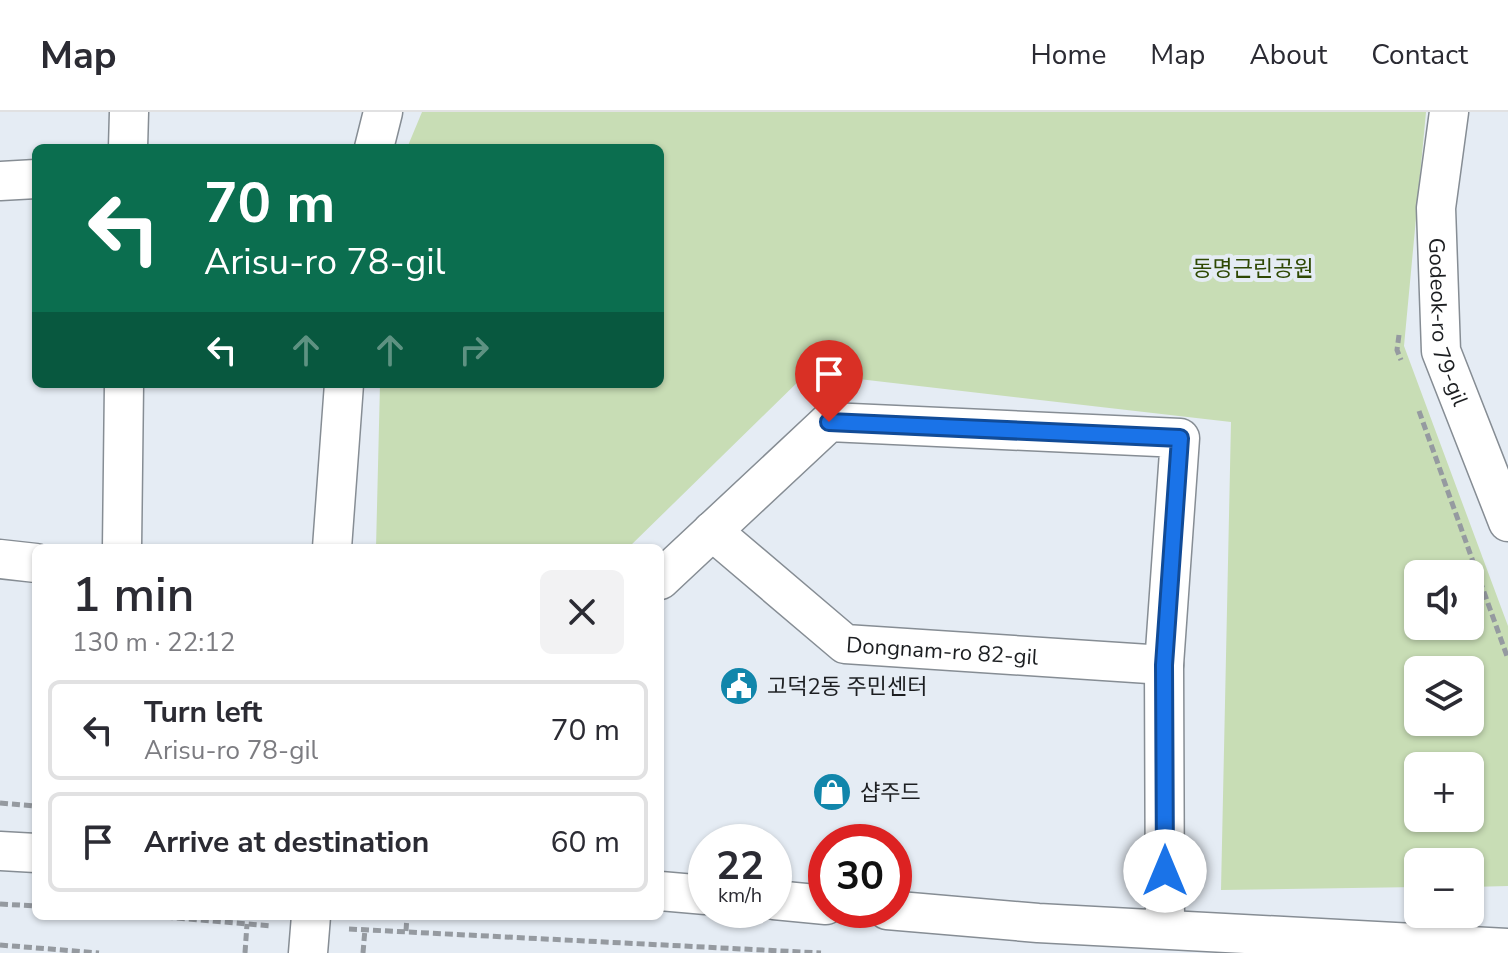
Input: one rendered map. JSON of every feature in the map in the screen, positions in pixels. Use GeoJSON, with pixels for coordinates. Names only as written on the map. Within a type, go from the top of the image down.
{"type":"FeatureCollection","features":[{"type":"Feature","properties":{"kind":"street"},"geometry":{"type":"LineString","coordinates":[[128,144],[129,112]]}},
{"type":"Feature","properties":{"kind":"street"},"geometry":{"type":"LineString","coordinates":[[375,144],[383,112]]}},
{"type":"Feature","properties":{"kind":"street","name":"Godeok-ro 79-gil"},"geometry":{"type":"LineString","coordinates":[[1449,112],[1436,208],[1441,351],[1508,522]]}},
{"type":"Feature","properties":{"kind":"street"},"geometry":{"type":"LineString","coordinates":[[0,181],[32,179]]}},
{"type":"Feature","properties":{"kind":"street"},"geometry":{"type":"LineString","coordinates":[[122,544],[124,388]]}},
{"type":"Feature","properties":{"kind":"street"},"geometry":{"type":"LineString","coordinates":[[332,544],[344,388]]}},
{"type":"Feature","properties":{"kind":"street"},"geometry":{"type":"LineString","coordinates":[[664,576],[829,422],[1180,438],[1164,665],[1165,928]]}},
{"type":"Feature","properties":{"kind":"street","name":"Dongnam-ro 82-gil"},"geometry":{"type":"LineString","coordinates":[[712,531],[845,644],[1164,665]]}},
{"type":"Feature","properties":{"kind":"street"},"geometry":{"type":"LineString","coordinates":[[0,559],[32,563]]}},
{"type":"Feature","properties":{"kind":"street"},"geometry":{"type":"LineString","coordinates":[[0,851],[32,853]]}},
{"type":"Feature","properties":{"kind":"street"},"geometry":{"type":"LineString","coordinates":[[664,891],[688,893]]}},
{"type":"Feature","properties":{"kind":"street"},"geometry":{"type":"LineString","coordinates":[[912,912],[1038,923],[1508,948]]}},
{"type":"Feature","properties":{"kind":"street"},"geometry":{"type":"LineString","coordinates":[[308,953],[311,920]]}},
{"type":"Feature","properties":{"kind":"path"},"geometry":{"type":"LineString","coordinates":[[0,803],[32,806]]}},
{"type":"Feature","properties":{"kind":"path"},"geometry":{"type":"LineString","coordinates":[[0,904],[32,906]]}},
{"type":"Feature","properties":{"kind":"path"},"geometry":{"type":"LineString","coordinates":[[217,920],[247,924],[245,953]]}},
{"type":"Feature","properties":{"kind":"path"},"geometry":{"type":"LineString","coordinates":[[406,931],[407,920]]}},
{"type":"Feature","properties":{"kind":"path"},"geometry":{"type":"LineString","coordinates":[[363,953],[365,929],[821,953]]}},
{"type":"Feature","properties":{"kind":"path"},"geometry":{"type":"LineString","coordinates":[[0,945],[99,953]]}},
{"type":"Feature","properties":{"kind":"green space","name":"동명근린공원"},"geometry":{"type":"Polygon","coordinates":[[[422,112],[1426,112],[1404,346],[1483,560],[1404,560],[1404,640],[1484,640],[1484,561],[1508,626],[1508,886],[1484,887],[1484,848],[1404,848],[1404,887],[1221,890],[1231,422],[807,373],[632,544],[376,544],[380,388],[664,388],[664,144],[409,144],[422,112]]]}},
{"type":"Feature","properties":{"kind":"place","name":"고덕2동 주민센터"},"geometry":{"type":"Point","coordinates":[739,686]}},
{"type":"Feature","properties":{"kind":"place","name":"샵주드"},"geometry":{"type":"Point","coordinates":[832,792]}},
{"type":"Feature","properties":{"kind":"route"},"geometry":{"type":"LineString","coordinates":[[829,422],[1180,438],[1164,665],[1165,871]]}}]}
